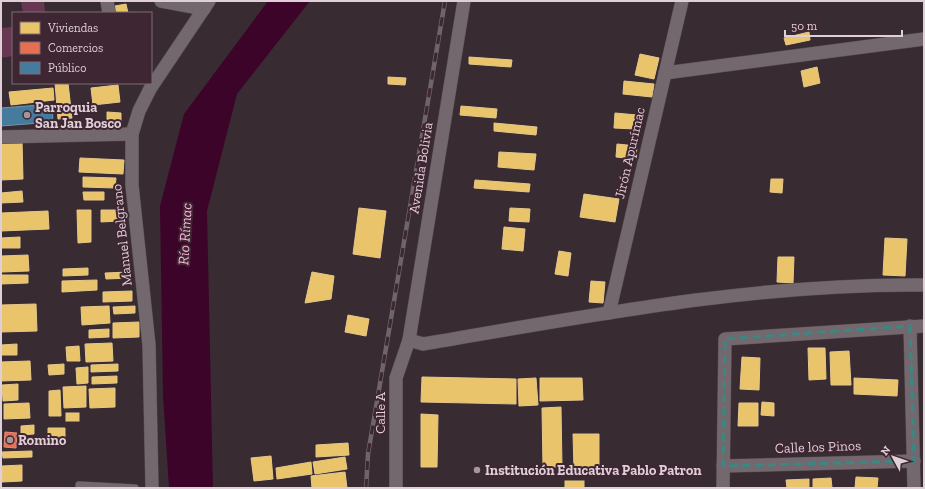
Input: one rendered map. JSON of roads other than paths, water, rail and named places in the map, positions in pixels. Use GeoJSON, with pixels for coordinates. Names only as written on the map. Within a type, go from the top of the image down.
{"type":"FeatureCollection","features":[{"type":"Feature","properties":{"kind":"street"},"geometry":{"type":"LineString","coordinates":[[107,1],[110,12]]}},
{"type":"Feature","properties":{"kind":"street"},"geometry":{"type":"LineString","coordinates":[[161,1],[206,5]]}},
{"type":"Feature","properties":{"kind":"street","name":"Avenida Bolivia"},"geometry":{"type":"LineString","coordinates":[[409,340],[464,1]]}},
{"type":"Feature","properties":{"kind":"street","name":"Jirón Apurímac"},"geometry":{"type":"LineString","coordinates":[[609,313],[682,1]]}},
{"type":"Feature","properties":{"kind":"street","name":"Manuel Belgrano"},"geometry":{"type":"LineString","coordinates":[[152,488],[149,345],[132,185],[132,134],[139,111],[150,89],[206,5]]}},
{"type":"Feature","properties":{"kind":"street"},"geometry":{"type":"LineString","coordinates":[[665,74],[924,39]]}},
{"type":"Feature","properties":{"kind":"street"},"geometry":{"type":"LineString","coordinates":[[1,137],[132,134]]}},
{"type":"Feature","properties":{"kind":"street"},"geometry":{"type":"LineString","coordinates":[[409,340],[423,344],[609,313],[774,291],[874,284],[924,285]]}},
{"type":"Feature","properties":{"kind":"street"},"geometry":{"type":"LineString","coordinates":[[910,326],[914,488]]}},
{"type":"Feature","properties":{"kind":"street"},"geometry":{"type":"LineString","coordinates":[[723,488],[725,339],[924,326]]}},
{"type":"Feature","properties":{"kind":"street","name":"Calle A"},"geometry":{"type":"LineString","coordinates":[[396,488],[396,378],[409,340]]}},
{"type":"Feature","properties":{"kind":"street","name":"Calle los Pinos"},"geometry":{"type":"LineString","coordinates":[[723,466],[914,461]]}},
{"type":"Feature","properties":{"kind":"lane"},"geometry":{"type":"LineString","coordinates":[[80,485],[135,488]]}},
{"type":"Feature","properties":{"kind":"water","name":"Río Rímac"},"geometry":{"type":"Polygon","coordinates":[[[268,1],[310,1],[237,94],[207,211],[213,488],[169,488],[163,395],[160,206],[184,114],[268,1]]]}},
{"type":"Feature","properties":{"kind":"railway"},"geometry":{"type":"LineString","coordinates":[[366,488],[368,454],[445,1]]}},
{"type":"Feature","properties":{"kind":"place","name":"Parroquia San Jan Bosco"},"geometry":{"type":"Point","coordinates":[27,115]}},
{"type":"Feature","properties":{"kind":"place","name":"Romino"},"geometry":{"type":"Point","coordinates":[10,440]}},
{"type":"Feature","properties":{"kind":"place","name":"Institución Educativa Pablo Patron"},"geometry":{"type":"Point","coordinates":[477,470]}}]}
